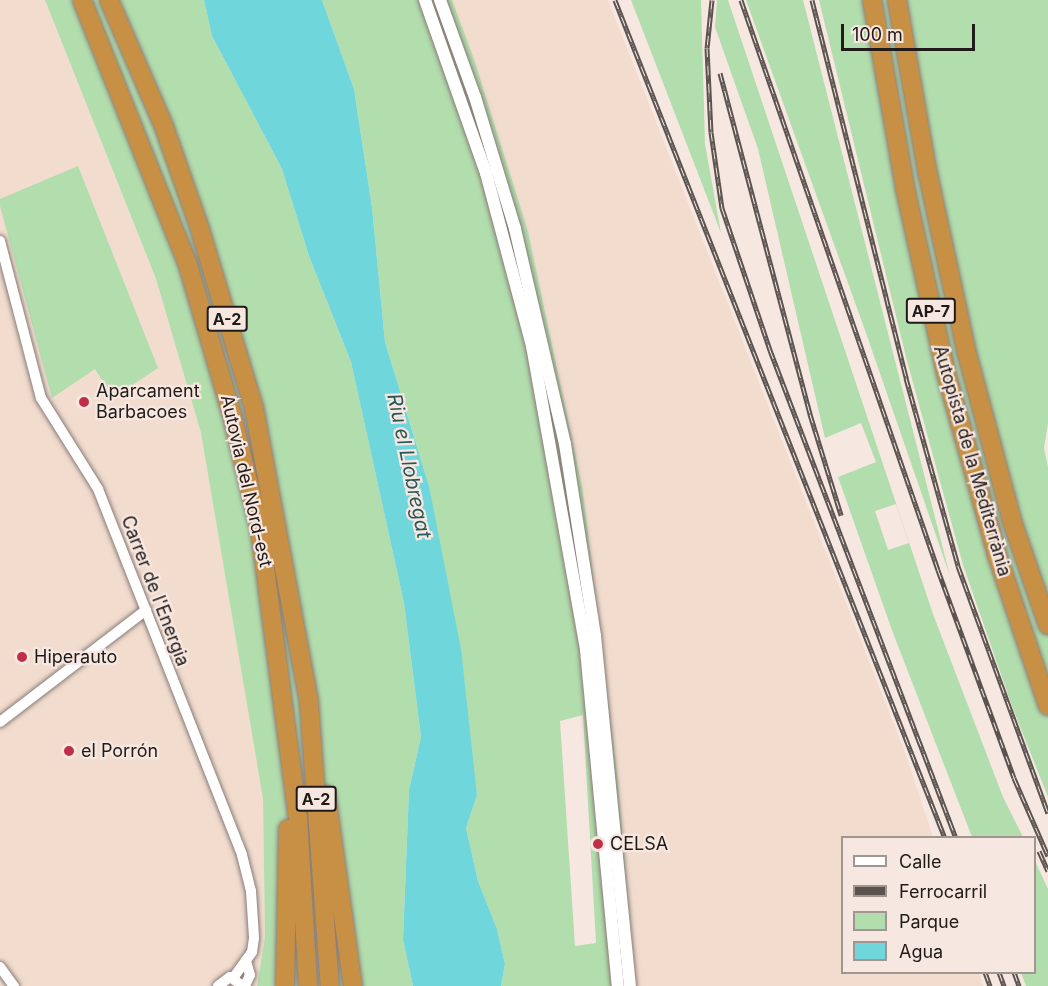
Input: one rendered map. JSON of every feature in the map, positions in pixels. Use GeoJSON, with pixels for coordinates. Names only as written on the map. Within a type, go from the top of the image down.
{"type":"FeatureCollection","features":[{"type":"Feature","properties":{"kind":"highway","name":"Autovia del Nord-est"},"geometry":{"type":"LineString","coordinates":[[82,0],[187,262],[232,415],[260,530],[291,760],[308,986]]}},
{"type":"Feature","properties":{"kind":"highway","name":"Autovia del Nord-est"},"geometry":{"type":"LineString","coordinates":[[109,0],[163,124],[192,206],[254,408],[309,703],[330,986]]}},
{"type":"Feature","properties":{"kind":"highway","name":"Autopista de la Mediterrània"},"geometry":{"type":"LineString","coordinates":[[872,0],[907,199],[946,373],[993,544],[1048,706]]}},
{"type":"Feature","properties":{"kind":"highway","name":"Autopista de la Mediterrània"},"geometry":{"type":"LineString","coordinates":[[897,0],[956,308],[994,459],[1048,626]]}},
{"type":"Feature","properties":{"kind":"highway"},"geometry":{"type":"LineString","coordinates":[[309,703],[327,799],[353,986]]}},
{"type":"Feature","properties":{"kind":"highway"},"geometry":{"type":"LineString","coordinates":[[285,986],[291,760]]}},
{"type":"Feature","properties":{"kind":"street"},"geometry":{"type":"LineString","coordinates":[[425,0],[486,173],[532,346],[586,650],[618,986]]}},
{"type":"Feature","properties":{"kind":"street"},"geometry":{"type":"LineString","coordinates":[[440,0],[475,97],[514,229],[565,444],[595,636],[630,986]]}},
{"type":"Feature","properties":{"kind":"street","name":"Carrer de l'Energia"},"geometry":{"type":"LineString","coordinates":[[0,241],[41,398],[98,489],[242,855],[251,891],[254,938],[246,961],[234,977],[218,985]]}},
{"type":"Feature","properties":{"kind":"street"},"geometry":{"type":"LineString","coordinates":[[0,722],[146,610]]}},
{"type":"Feature","properties":{"kind":"street","name":"Carrer de l'Energia"},"geometry":{"type":"LineString","coordinates":[[234,977],[244,986],[250,975],[246,961]]}},
{"type":"Feature","properties":{"kind":"street"},"geometry":{"type":"LineString","coordinates":[[0,967],[14,986]]}},
{"type":"Feature","properties":{"kind":"shaded area"},"geometry":{"type":"Polygon","coordinates":[[[0,0],[45,0],[156,279],[201,433],[263,799],[265,937],[257,986],[0,986],[0,0]]]}},
{"type":"Feature","properties":{"kind":"shaded area"},"geometry":{"type":"Polygon","coordinates":[[[452,0],[608,0],[906,755],[933,836],[841,836],[841,974],[979,974],[983,986],[635,986],[618,781],[583,491],[528,231],[452,0]]]}},
{"type":"Feature","properties":{"kind":"green space"},"geometry":{"type":"Polygon","coordinates":[[[45,0],[204,0],[212,36],[282,169],[309,256],[351,362],[404,603],[421,737],[409,790],[403,940],[413,986],[257,986],[265,937],[263,799],[201,433],[156,279],[45,0]]]}},
{"type":"Feature","properties":{"kind":"green space"},"geometry":{"type":"Polygon","coordinates":[[[322,0],[452,0],[474,59],[528,231],[583,491],[618,781],[635,986],[501,986],[505,964],[497,929],[478,881],[466,828],[477,795],[429,486],[385,342],[372,207],[354,89],[322,0]],[[583,715],[560,721],[575,946],[596,943],[583,715]]]}},
{"type":"Feature","properties":{"kind":"green space"},"geometry":{"type":"Polygon","coordinates":[[[631,0],[701,0],[705,144],[721,233],[631,0]]]}},
{"type":"Feature","properties":{"kind":"green space"},"geometry":{"type":"Polygon","coordinates":[[[717,0],[728,0],[933,614],[1003,797],[1022,836],[972,836],[893,633],[838,477],[876,462],[861,423],[825,438],[758,149],[715,27],[717,0]],[[896,504],[875,511],[888,550],[909,543],[896,504]]]}},
{"type":"Feature","properties":{"kind":"green space"},"geometry":{"type":"Polygon","coordinates":[[[746,0],[803,0],[950,576],[866,333],[746,0]]]}},
{"type":"Feature","properties":{"kind":"green space"},"geometry":{"type":"Polygon","coordinates":[[[819,0],[1048,0],[1048,423],[1044,448],[1048,467],[1048,797],[1013,709],[963,565],[907,361],[819,0]]]}},
{"type":"Feature","properties":{"kind":"green space"},"geometry":{"type":"Polygon","coordinates":[[[78,166],[158,368],[113,398],[95,369],[52,398],[0,206],[0,199],[78,166]]]}},
{"type":"Feature","properties":{"kind":"green space"},"geometry":{"type":"Polygon","coordinates":[[[1036,863],[1048,889],[1048,986],[1026,986],[1021,974],[1036,974],[1036,863]]]}},
{"type":"Feature","properties":{"kind":"water","name":"Riu el Llobregat"},"geometry":{"type":"Polygon","coordinates":[[[204,0],[322,0],[354,89],[372,207],[385,342],[429,486],[461,649],[477,795],[466,828],[478,881],[497,929],[505,964],[501,986],[413,986],[403,940],[409,790],[421,737],[404,603],[351,362],[309,256],[282,169],[212,36],[204,0]]]}},
{"type":"Feature","properties":{"kind":"railway"},"geometry":{"type":"LineString","coordinates":[[615,0],[944,836]]}},
{"type":"Feature","properties":{"kind":"railway"},"geometry":{"type":"LineString","coordinates":[[712,0],[707,48],[711,132],[722,208],[770,350],[955,836]]}},
{"type":"Feature","properties":{"kind":"railway"},"geometry":{"type":"LineString","coordinates":[[741,0],[938,570],[1014,778],[1048,856]]}},
{"type":"Feature","properties":{"kind":"railway"},"geometry":{"type":"LineString","coordinates":[[812,0],[906,378],[958,566],[1048,813]]}},
{"type":"Feature","properties":{"kind":"railway"},"geometry":{"type":"LineString","coordinates":[[720,73],[810,414],[841,515]]}},
{"type":"Feature","properties":{"kind":"railway"},"geometry":{"type":"LineString","coordinates":[[1039,851],[1048,871]]}},
{"type":"Feature","properties":{"kind":"railway"},"geometry":{"type":"LineString","coordinates":[[986,974],[990,986]]}},
{"type":"Feature","properties":{"kind":"railway"},"geometry":{"type":"LineString","coordinates":[[1000,974],[1004,986]]}},
{"type":"Feature","properties":{"kind":"railway"},"geometry":{"type":"LineString","coordinates":[[1015,974],[1019,986]]}},
{"type":"Feature","properties":{"kind":"place","name":"Aparcament Barbacoes"},"geometry":{"type":"Point","coordinates":[84,402]}},
{"type":"Feature","properties":{"kind":"place","name":"Hiperauto"},"geometry":{"type":"Point","coordinates":[22,657]}},
{"type":"Feature","properties":{"kind":"place","name":"el Porrón"},"geometry":{"type":"Point","coordinates":[69,751]}},
{"type":"Feature","properties":{"kind":"place","name":"CELSA"},"geometry":{"type":"Point","coordinates":[598,844]}}]}
